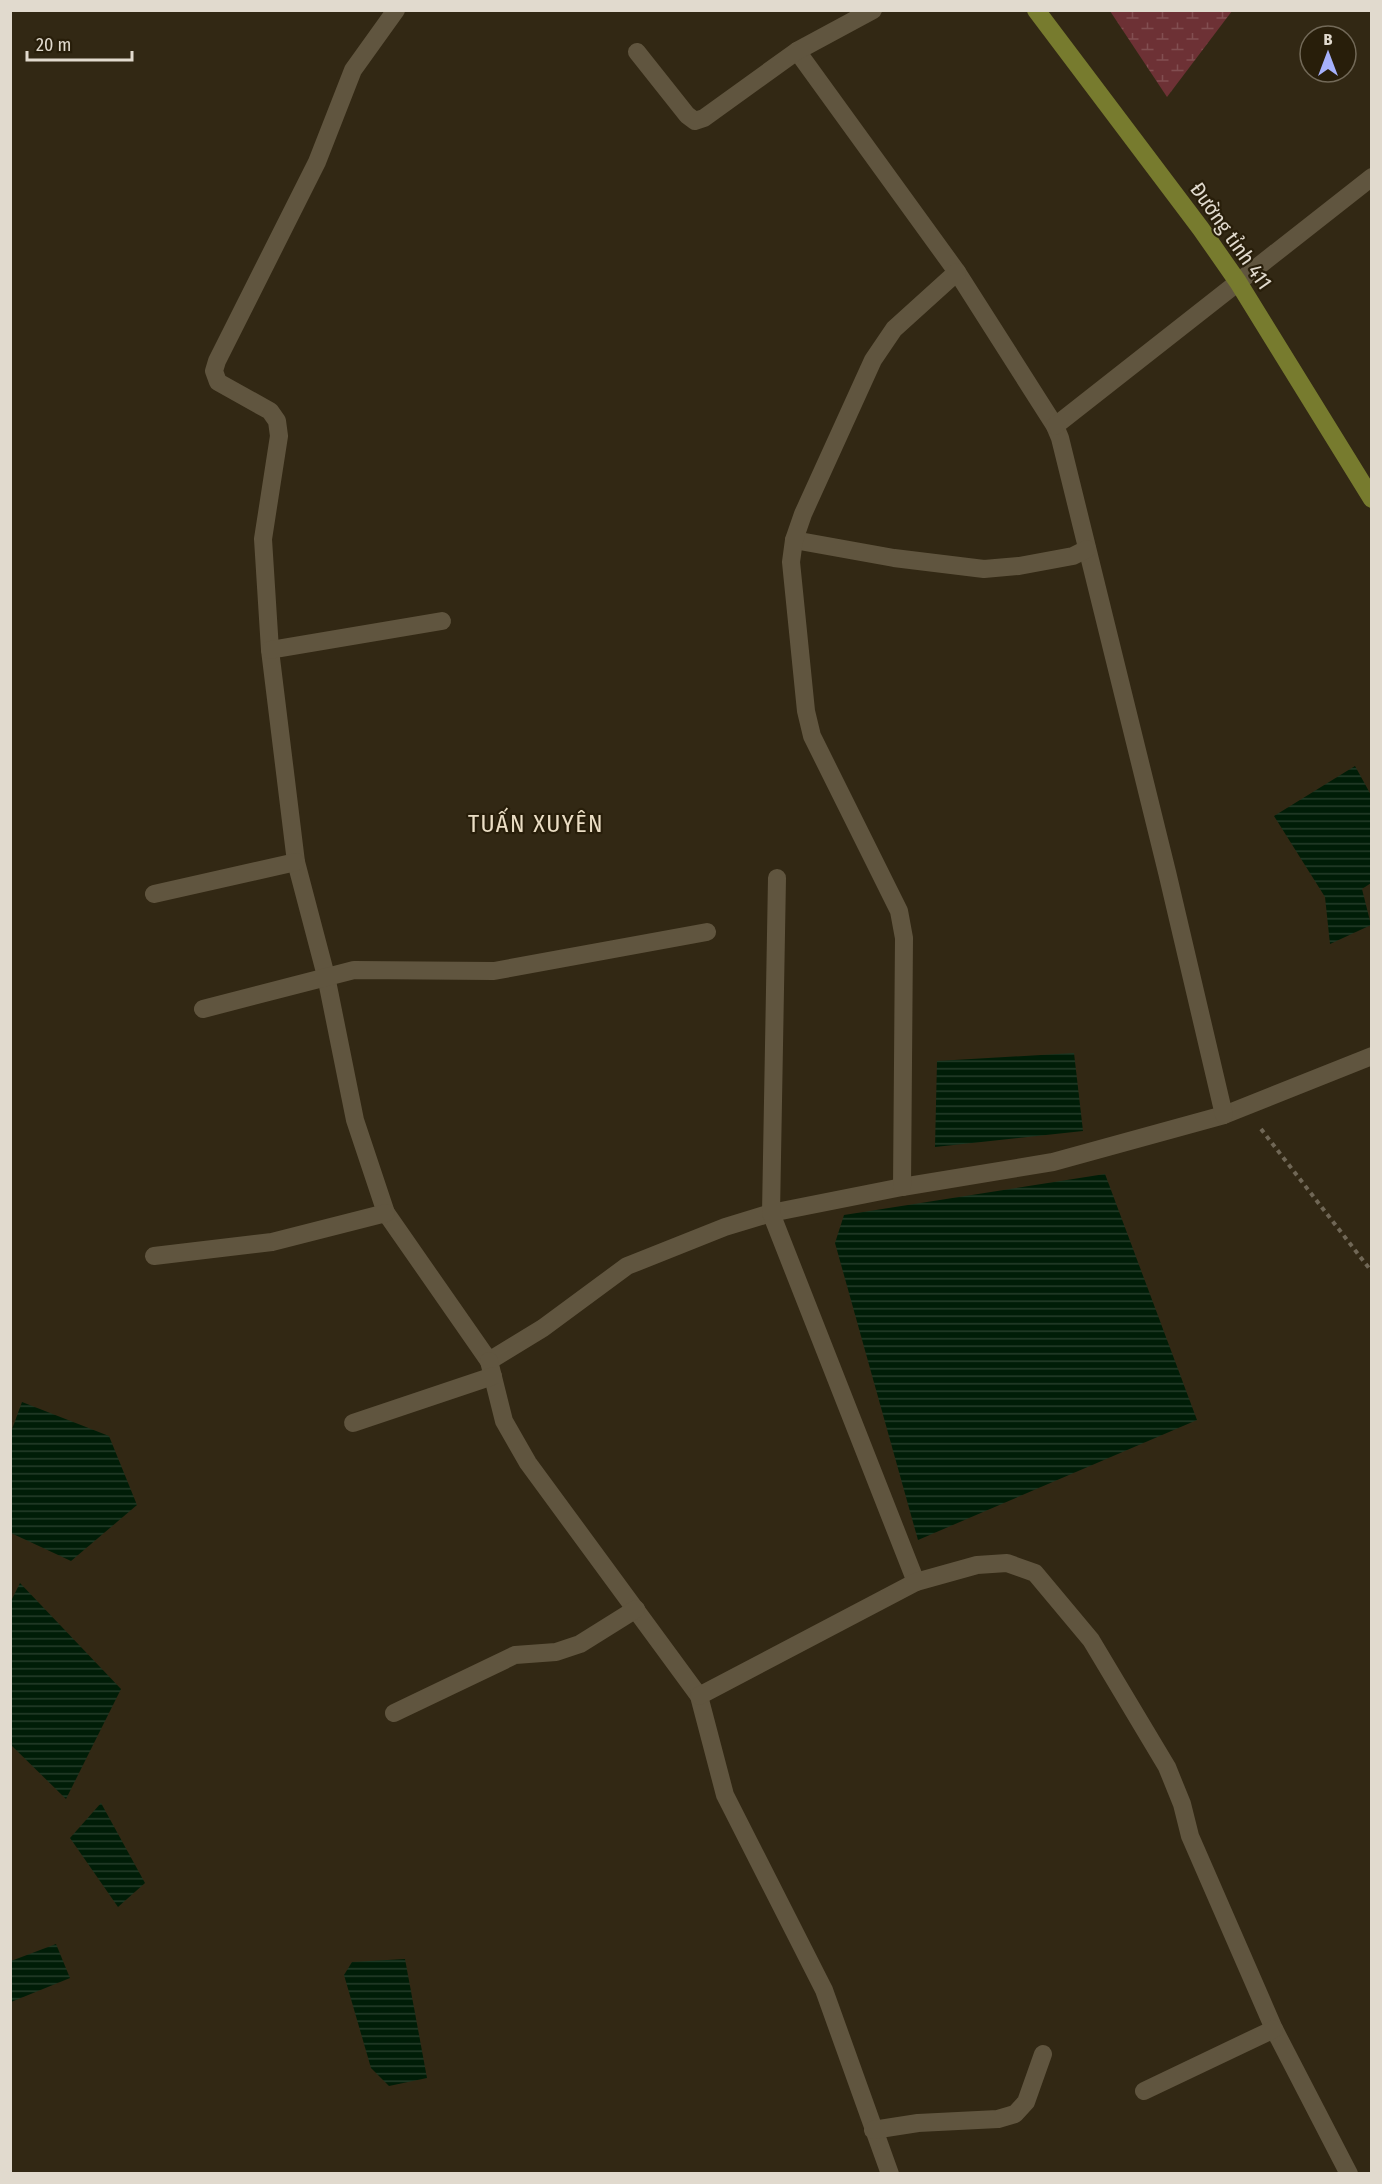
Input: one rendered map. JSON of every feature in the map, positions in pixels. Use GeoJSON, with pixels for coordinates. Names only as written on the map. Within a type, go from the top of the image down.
{"type":"FeatureCollection","features":[{"type":"Feature","properties":{"kind":"main road","name":"Đường tỉnh 411"},"geometry":{"type":"LineString","coordinates":[[1036,10],[1201,229],[1238,282],[1371,499]]}},
{"type":"Feature","properties":{"kind":"street"},"geometry":{"type":"LineString","coordinates":[[396,10],[353,70],[317,162],[214,371],[218,382],[270,411],[277,421],[279,436],[263,539],[270,650],[296,862],[326,976],[355,1120],[386,1213],[491,1368],[504,1421],[528,1463],[699,1696],[725,1795],[824,1990],[890,2174]]}},
{"type":"Feature","properties":{"kind":"street"},"geometry":{"type":"LineString","coordinates":[[637,52],[687,115],[695,121],[704,118],[797,51],[873,10]]}},
{"type":"Feature","properties":{"kind":"street"},"geometry":{"type":"LineString","coordinates":[[797,51],[957,272],[1055,426],[1060,438],[1224,1116]]}},
{"type":"Feature","properties":{"kind":"street"},"geometry":{"type":"LineString","coordinates":[[1055,426],[1371,177]]}},
{"type":"Feature","properties":{"kind":"street"},"geometry":{"type":"LineString","coordinates":[[902,1187],[904,938],[899,911],[812,736],[806,711],[791,562],[794,540],[803,514],[873,360],[894,329],[957,272]]}},
{"type":"Feature","properties":{"kind":"street"},"geometry":{"type":"LineString","coordinates":[[794,540],[894,558],[984,569],[1019,566],[1072,556],[1087,549]]}},
{"type":"Feature","properties":{"kind":"street"},"geometry":{"type":"LineString","coordinates":[[270,650],[442,621]]}},
{"type":"Feature","properties":{"kind":"street"},"geometry":{"type":"LineString","coordinates":[[154,894],[296,862]]}},
{"type":"Feature","properties":{"kind":"street"},"geometry":{"type":"LineString","coordinates":[[777,878],[771,1213],[916,1582]]}},
{"type":"Feature","properties":{"kind":"street"},"geometry":{"type":"LineString","coordinates":[[204,1009],[354,970],[502,970],[707,932]]}},
{"type":"Feature","properties":{"kind":"street"},"geometry":{"type":"LineString","coordinates":[[353,1423],[491,1368],[627,1266],[725,1227],[771,1213],[902,1187],[1053,1162],[1224,1116],[1371,1056]]}},
{"type":"Feature","properties":{"kind":"street"},"geometry":{"type":"LineString","coordinates":[[154,1256],[272,1242],[386,1213]]}},
{"type":"Feature","properties":{"kind":"street"},"geometry":{"type":"LineString","coordinates":[[699,1696],[916,1582],[976,1565],[1007,1563],[1035,1573],[1091,1640],[1167,1767],[1182,1804],[1190,1836],[1274,2029],[1349,2174]]}},
{"type":"Feature","properties":{"kind":"street"},"geometry":{"type":"LineString","coordinates":[[394,1713],[515,1655],[556,1652],[580,1644],[636,1609]]}},
{"type":"Feature","properties":{"kind":"street"},"geometry":{"type":"LineString","coordinates":[[1144,2091],[1274,2029]]}},
{"type":"Feature","properties":{"kind":"street"},"geometry":{"type":"LineString","coordinates":[[873,2130],[918,2123],[998,2119],[1015,2114],[1026,2102],[1043,2054]]}},
{"type":"Feature","properties":{"kind":"path"},"geometry":{"type":"LineString","coordinates":[[1244,1107],[1371,1272]]}},
{"type":"Feature","properties":{"kind":"green space"},"geometry":{"type":"Polygon","coordinates":[[[1110,11],[1232,11],[1167,97],[1110,11]]]}},
{"type":"Feature","properties":{"kind":"shaded area"},"geometry":{"type":"Polygon","coordinates":[[[1355,766],[1371,795],[1371,883],[1362,889],[1371,925],[1330,944],[1325,897],[1274,816],[1355,766]]]}},
{"type":"Feature","properties":{"kind":"shaded area"},"geometry":{"type":"Polygon","coordinates":[[[1074,1053],[1083,1131],[935,1147],[937,1061],[1074,1053]]]}},
{"type":"Feature","properties":{"kind":"shaded area"},"geometry":{"type":"Polygon","coordinates":[[[1105,1174],[1197,1420],[918,1540],[835,1243],[844,1215],[1105,1174]]]}},
{"type":"Feature","properties":{"kind":"shaded area"},"geometry":{"type":"Polygon","coordinates":[[[22,1402],[109,1436],[137,1505],[71,1561],[11,1533],[11,1432],[22,1402]]]}},
{"type":"Feature","properties":{"kind":"shaded area"},"geometry":{"type":"Polygon","coordinates":[[[20,1583],[121,1689],[66,1799],[11,1745],[11,1601],[20,1583]]]}},
{"type":"Feature","properties":{"kind":"shaded area"},"geometry":{"type":"Polygon","coordinates":[[[101,1803],[145,1883],[118,1907],[70,1838],[101,1803]]]}},
{"type":"Feature","properties":{"kind":"shaded area"},"geometry":{"type":"Polygon","coordinates":[[[56,1944],[70,1978],[11,2002],[11,1961],[56,1944]]]}},
{"type":"Feature","properties":{"kind":"shaded area"},"geometry":{"type":"Polygon","coordinates":[[[405,1959],[427,2078],[389,2086],[371,2068],[344,1975],[352,1962],[405,1959]]]}},
{"type":"Feature","properties":{"kind":"district","name":"TUẤN XUYÊN"},"geometry":{"type":"Point","coordinates":[536,824]}}]}
